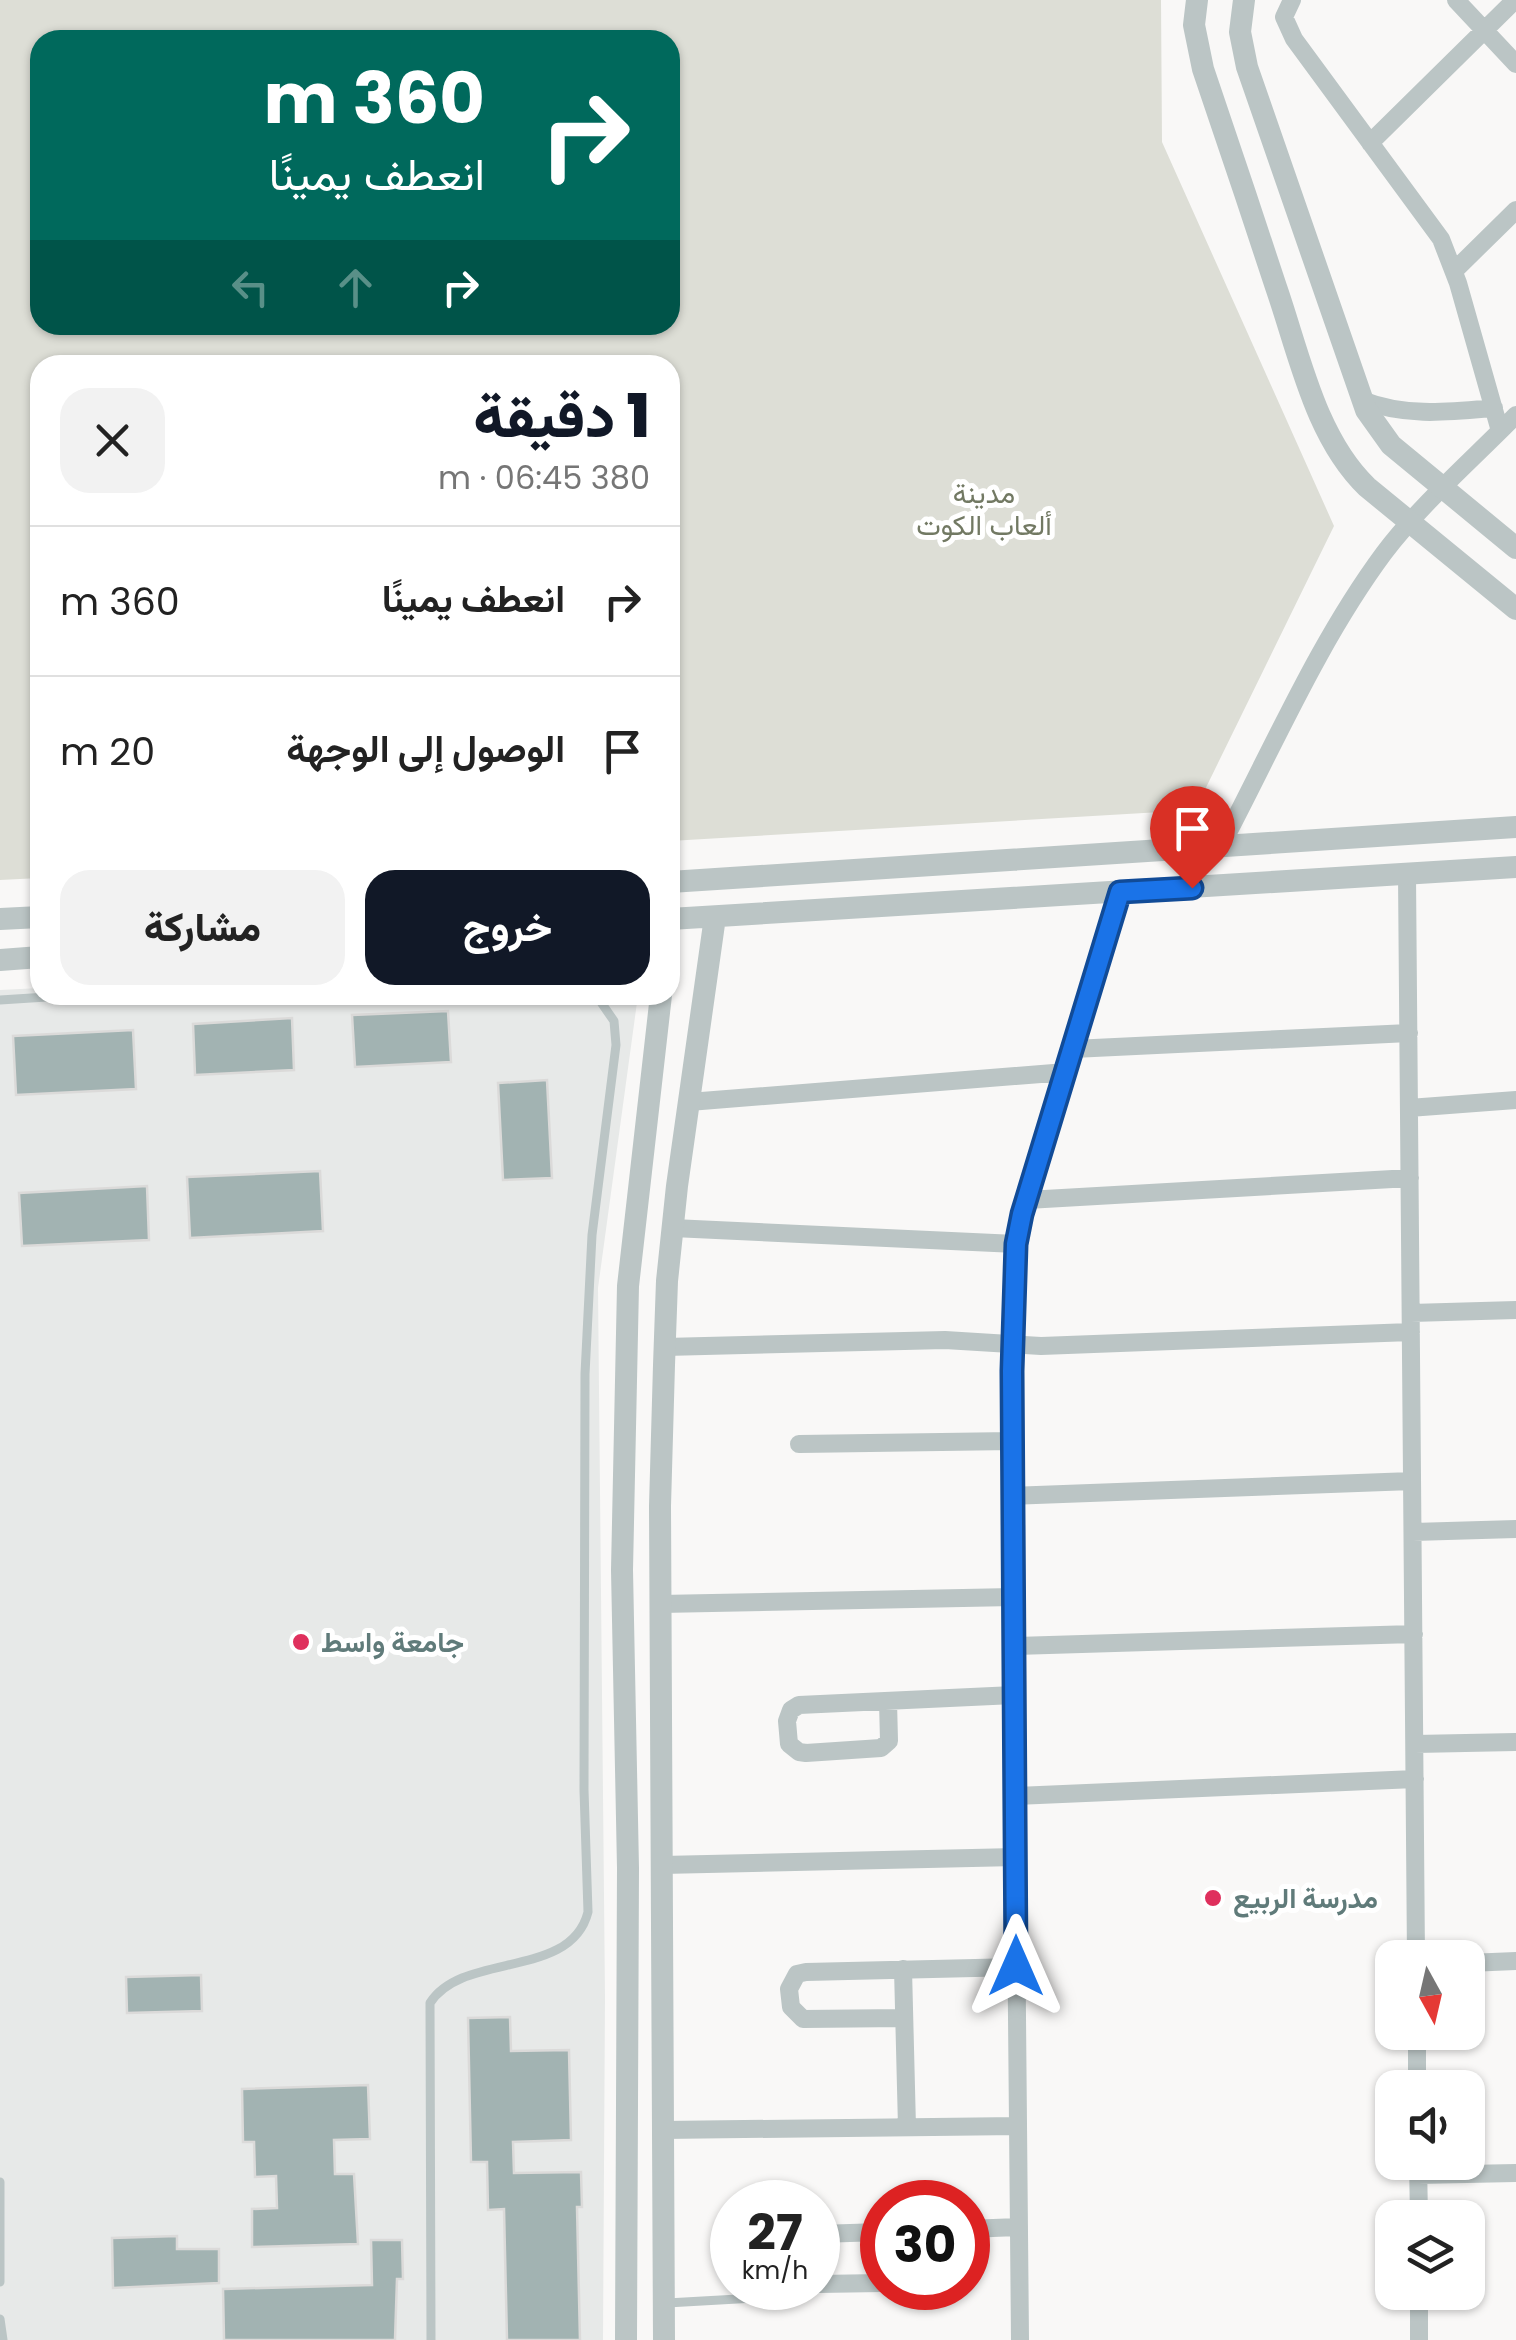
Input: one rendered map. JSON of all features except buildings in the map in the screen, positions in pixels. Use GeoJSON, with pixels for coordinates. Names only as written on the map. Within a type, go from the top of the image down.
{"type":"FeatureCollection","features":[{"type":"Feature","properties":{"kind":"street"},"geometry":{"type":"LineString","coordinates":[[1197,0],[1194,25],[1203,69],[1325,425],[1353,474],[1516,610]]}},
{"type":"Feature","properties":{"kind":"street"},"geometry":{"type":"LineString","coordinates":[[1244,0],[1240,32],[1247,67],[1362,400],[1383,436],[1442,490],[1516,548]]}},
{"type":"Feature","properties":{"kind":"street"},"geometry":{"type":"LineString","coordinates":[[1292,0],[1284,11],[1288,30],[1441,239],[1454,271],[1500,431]]}},
{"type":"Feature","properties":{"kind":"street"},"geometry":{"type":"LineString","coordinates":[[1456,0],[1516,64]]}},
{"type":"Feature","properties":{"kind":"street"},"geometry":{"type":"LineString","coordinates":[[1370,142],[1514,0]]}},
{"type":"Feature","properties":{"kind":"street"},"geometry":{"type":"LineString","coordinates":[[1454,271],[1516,210]]}},
{"type":"Feature","properties":{"kind":"street"},"geometry":{"type":"LineString","coordinates":[[1362,400],[1384,409],[1414,413],[1494,408]]}},
{"type":"Feature","properties":{"kind":"street"},"geometry":{"type":"LineString","coordinates":[[1221,846],[1341,619],[1385,551],[1516,415]]}},
{"type":"Feature","properties":{"kind":"street"},"geometry":{"type":"LineString","coordinates":[[680,881],[1516,827]]}},
{"type":"Feature","properties":{"kind":"street"},"geometry":{"type":"LineString","coordinates":[[680,919],[1516,867]]}},
{"type":"Feature","properties":{"kind":"street"},"geometry":{"type":"LineString","coordinates":[[1407,875],[1416,1940]]}},
{"type":"Feature","properties":{"kind":"street"},"geometry":{"type":"LineString","coordinates":[[1020,2340],[1012,1496],[1016,1244],[1120,892]]}},
{"type":"Feature","properties":{"kind":"street"},"geometry":{"type":"LineString","coordinates":[[664,2340],[660,1604],[664,1346],[672,1228],[715,916]]}},
{"type":"Feature","properties":{"kind":"street"},"geometry":{"type":"LineString","coordinates":[[0,920],[30,918]]}},
{"type":"Feature","properties":{"kind":"street"},"geometry":{"type":"LineString","coordinates":[[0,960],[30,958]]}},
{"type":"Feature","properties":{"kind":"street"},"geometry":{"type":"LineString","coordinates":[[626,2340],[628,1868],[622,1570],[628,1305],[633,1228],[660,1005]]}},
{"type":"Feature","properties":{"kind":"street"},"geometry":{"type":"LineString","coordinates":[[1073,1049],[1409,1033]]}},
{"type":"Feature","properties":{"kind":"street"},"geometry":{"type":"LineString","coordinates":[[689,1102],[1066,1072]]}},
{"type":"Feature","properties":{"kind":"street"},"geometry":{"type":"LineString","coordinates":[[1409,1108],[1516,1100]]}},
{"type":"Feature","properties":{"kind":"street"},"geometry":{"type":"LineString","coordinates":[[1027,1200],[1410,1178]]}},
{"type":"Feature","properties":{"kind":"street"},"geometry":{"type":"LineString","coordinates":[[672,1228],[1016,1244]]}},
{"type":"Feature","properties":{"kind":"street"},"geometry":{"type":"LineString","coordinates":[[664,1346],[945,1340],[1041,1346],[1411,1322],[1516,1310]]}},
{"type":"Feature","properties":{"kind":"street"},"geometry":{"type":"LineString","coordinates":[[799,1444],[1012,1441]]}},
{"type":"Feature","properties":{"kind":"street"},"geometry":{"type":"LineString","coordinates":[[1012,1496],[1412,1481]]}},
{"type":"Feature","properties":{"kind":"street"},"geometry":{"type":"LineString","coordinates":[[1413,1532],[1516,1529]]}},
{"type":"Feature","properties":{"kind":"street"},"geometry":{"type":"LineString","coordinates":[[660,1604],[1013,1596]]}},
{"type":"Feature","properties":{"kind":"street"},"geometry":{"type":"LineString","coordinates":[[1014,1646],[1414,1634]]}},
{"type":"Feature","properties":{"kind":"street"},"geometry":{"type":"LineString","coordinates":[[888,1701],[889,1741],[881,1748],[806,1753],[789,1744],[788,1721],[795,1706],[888,1701],[1014,1695]]}},
{"type":"Feature","properties":{"kind":"street"},"geometry":{"type":"LineString","coordinates":[[1414,1744],[1516,1742]]}},
{"type":"Feature","properties":{"kind":"street"},"geometry":{"type":"LineString","coordinates":[[1015,1796],[1415,1779]]}},
{"type":"Feature","properties":{"kind":"street"},"geometry":{"type":"LineString","coordinates":[[662,1864],[1016,1857]]}},
{"type":"Feature","properties":{"kind":"street"},"geometry":{"type":"LineString","coordinates":[[1485,1962],[1516,1961]]}},
{"type":"Feature","properties":{"kind":"street"},"geometry":{"type":"LineString","coordinates":[[904,2018],[809,2021],[794,2012],[789,1989],[801,1972],[1016,1966]]}},
{"type":"Feature","properties":{"kind":"street"},"geometry":{"type":"LineString","coordinates":[[903,1969],[908,2127]]}},
{"type":"Feature","properties":{"kind":"street"},"geometry":{"type":"LineString","coordinates":[[663,2130],[1018,2126]]}},
{"type":"Feature","properties":{"kind":"street"},"geometry":{"type":"LineString","coordinates":[[1485,2172],[1516,2173]]}},
{"type":"Feature","properties":{"kind":"street"},"geometry":{"type":"LineString","coordinates":[[990,2227],[1019,2226]]}},
{"type":"Feature","properties":{"kind":"street"},"geometry":{"type":"LineString","coordinates":[[1419,2310],[1420,2340]]}},
{"type":"Feature","properties":{"kind":"lane"},"geometry":{"type":"LineString","coordinates":[[0,1000],[30,998]]}},
{"type":"Feature","properties":{"kind":"lane"},"geometry":{"type":"LineString","coordinates":[[432,2340],[430,2003],[448,1985],[566,1945],[582,1930],[588,1912],[584,1750],[588,1274],[616,1044],[614,1021],[603,1005]]}},
{"type":"Feature","properties":{"kind":"lane"},"geometry":{"type":"LineString","coordinates":[[0,2182],[0,2282]]}},
{"type":"Feature","properties":{"kind":"lane"},"geometry":{"type":"LineString","coordinates":[[664,2303],[710,2300]]}},
{"type":"Feature","properties":{"kind":"lane"},"geometry":{"type":"LineString","coordinates":[[0,2319],[3,2340]]}},
{"type":"Feature","properties":{"kind":"shaded area","name":"جامعة واسط"},"geometry":{"type":"Polygon","coordinates":[[[30,988],[30,1005],[637,1005],[598,1288],[605,1997],[603,2340],[0,2340],[0,990],[30,988]]]}},
{"type":"Feature","properties":{"kind":"green space","name":"مدينة ألعاب الكوت"},"geometry":{"type":"Polygon","coordinates":[[[0,0],[1161,0],[1162,142],[1334,526],[1195,810],[680,840],[680,355],[30,355],[30,878],[0,880],[0,0]]]}},
{"type":"Feature","properties":{"kind":"place","name":"جامعة واسط"},"geometry":{"type":"Point","coordinates":[301,1642]}},
{"type":"Feature","properties":{"kind":"place","name":"مدرسة الربيع"},"geometry":{"type":"Point","coordinates":[1213,1898]}},
{"type":"Feature","properties":{"kind":"route"},"geometry":{"type":"LineString","coordinates":[[1016,1966],[1012,1371],[1016,1244],[1120,892],[1192,888]]}}]}
